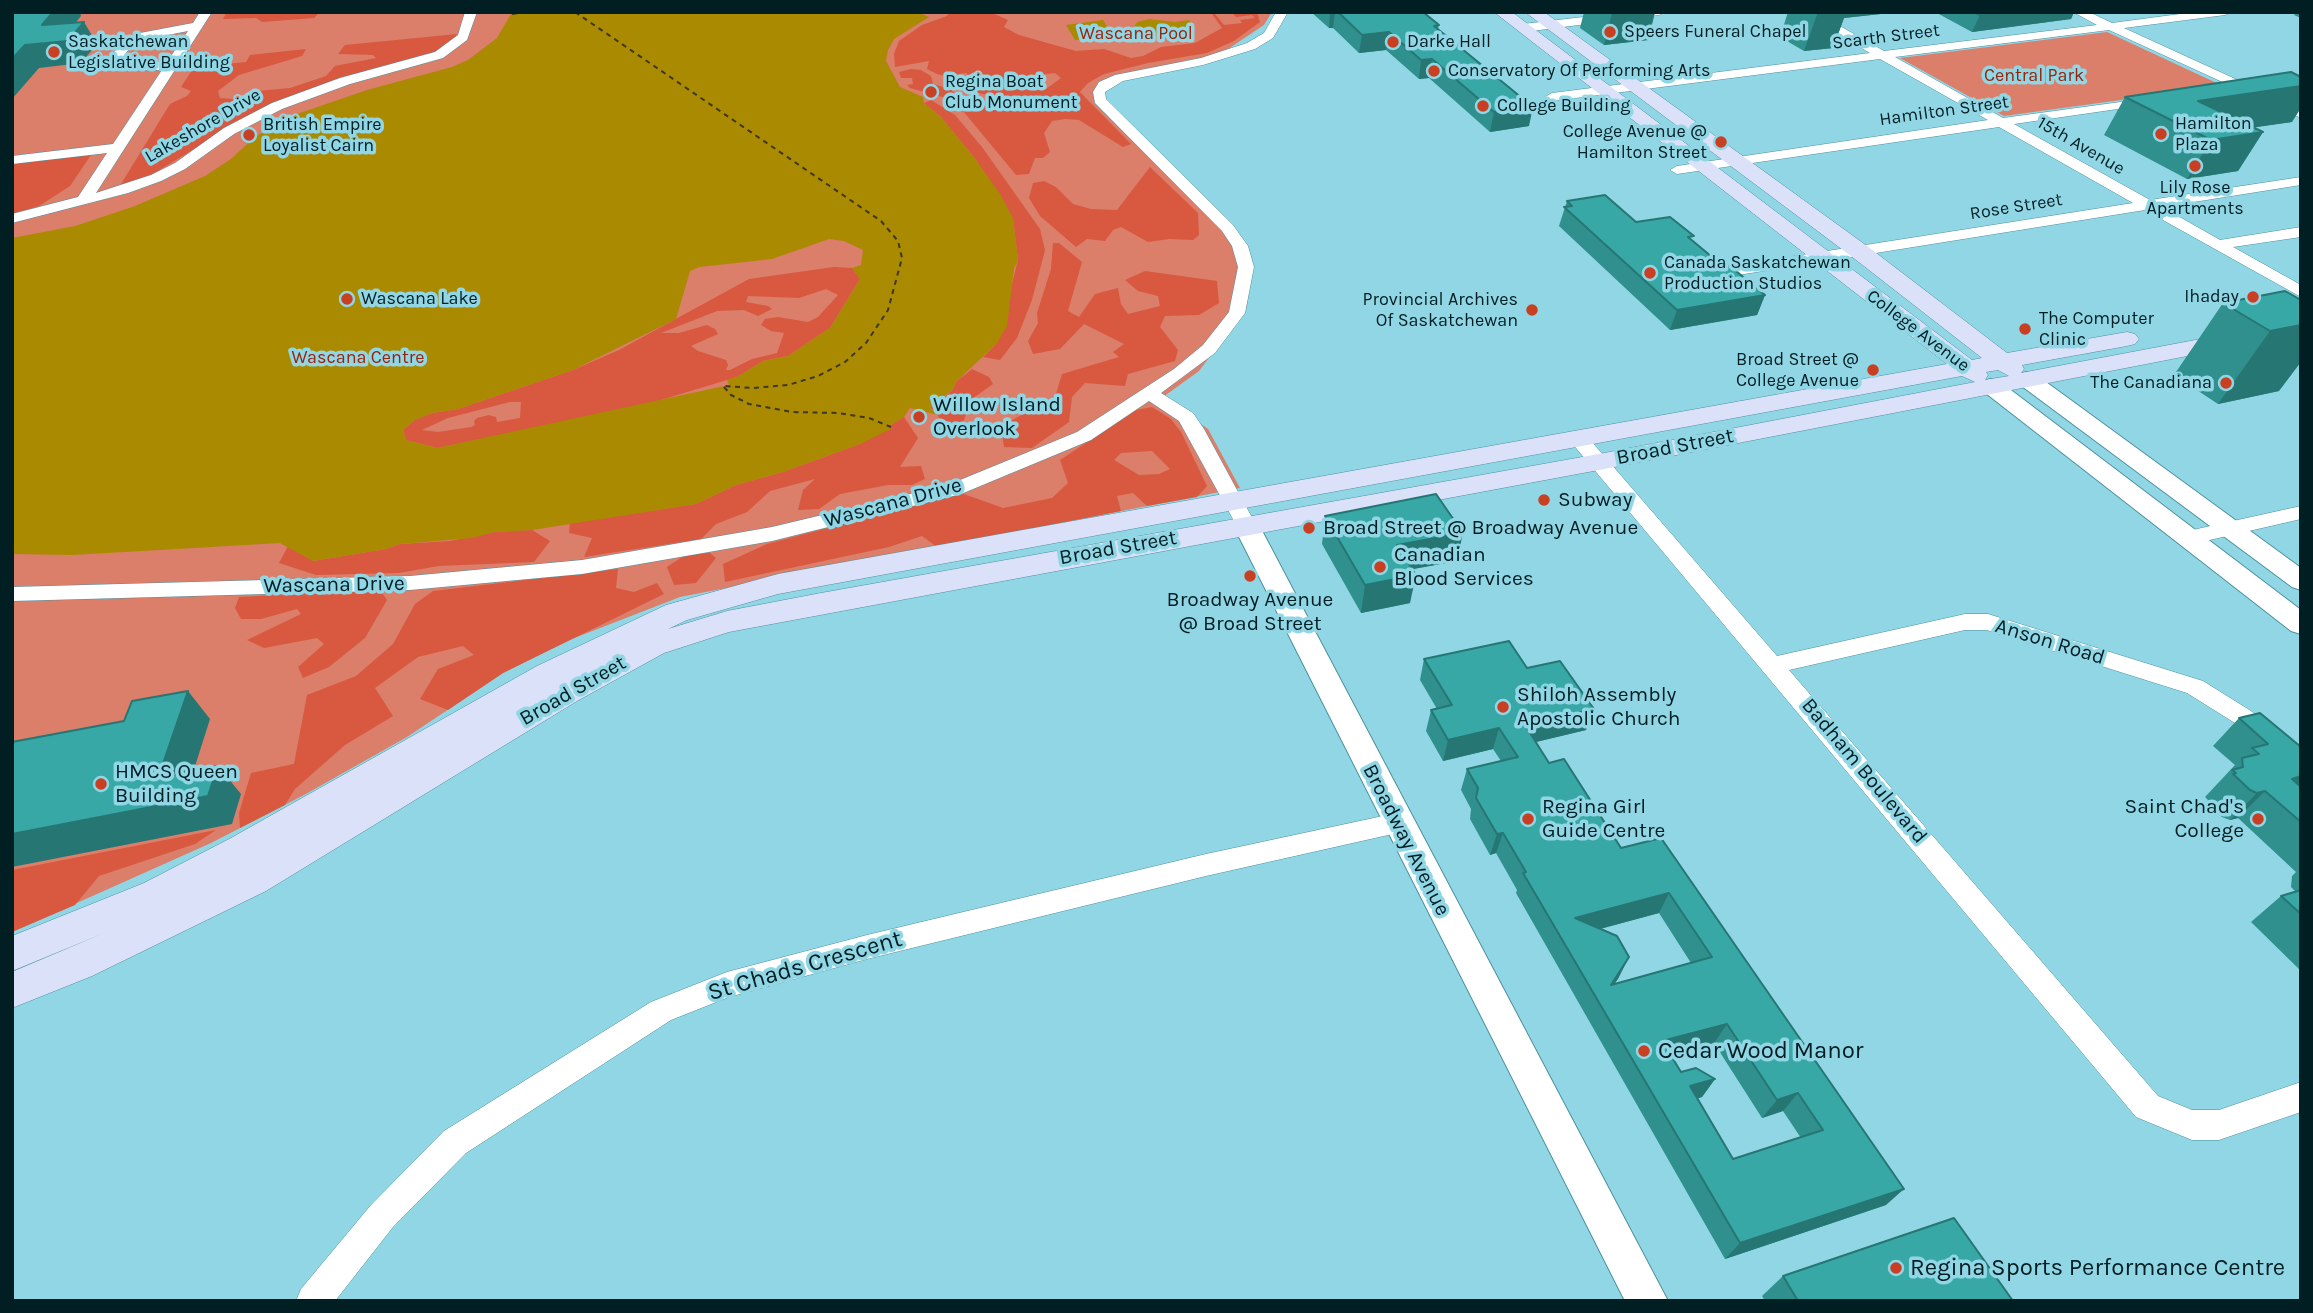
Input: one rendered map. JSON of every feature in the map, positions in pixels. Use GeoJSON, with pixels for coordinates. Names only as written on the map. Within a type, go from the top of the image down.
{"type":"FeatureCollection","features":[{"type":"Feature","properties":{"kind":"main road","name":"College Avenue"},"geometry":{"type":"LineString","coordinates":[[1502,12],[1991,386]]}},
{"type":"Feature","properties":{"kind":"main road","name":"College Avenue"},"geometry":{"type":"LineString","coordinates":[[1533,12],[2027,379]]}},
{"type":"Feature","properties":{"kind":"main road","name":"Broad Street"},"geometry":{"type":"LineString","coordinates":[[12,990],[78,964],[253,880],[566,693],[653,645],[727,622],[1578,438],[2301,306]]}},
{"type":"Feature","properties":{"kind":"main road","name":"Broad Street"},"geometry":{"type":"LineString","coordinates":[[12,954],[157,894],[233,855],[548,674],[677,612],[778,584],[1239,513],[1599,462],[2301,327]]}},
{"type":"Feature","properties":{"kind":"street"},"geometry":{"type":"LineString","coordinates":[[84,201],[206,12]]}},
{"type":"Feature","properties":{"kind":"street","name":"Lakeshore Drive"},"geometry":{"type":"LineString","coordinates":[[12,219],[123,190],[180,166],[229,131],[277,106],[345,81],[439,55],[463,37],[471,12]]}},
{"type":"Feature","properties":{"kind":"street","name":"Wascana Drive"},"geometry":{"type":"LineString","coordinates":[[12,594],[410,583],[556,570],[673,554],[772,534],[954,490],[1084,436],[1150,394],[1195,361],[1216,340],[1237,313],[1246,267],[1240,246],[1228,228],[1101,100],[1099,92],[1104,85],[1119,78],[1203,61],[1251,46],[1269,35],[1283,12]]}},
{"type":"Feature","properties":{"kind":"street"},"geometry":{"type":"LineString","coordinates":[[1522,28],[1659,12]]}},
{"type":"Feature","properties":{"kind":"street","name":"15th Avenue"},"geometry":{"type":"LineString","coordinates":[[1806,12],[2301,292]]}},
{"type":"Feature","properties":{"kind":"street"},"geometry":{"type":"LineString","coordinates":[[2079,12],[2301,114]]}},
{"type":"Feature","properties":{"kind":"street","name":"Scarth Street"},"geometry":{"type":"LineString","coordinates":[[1552,97],[2225,12]]}},
{"type":"Feature","properties":{"kind":"street"},"geometry":{"type":"LineString","coordinates":[[171,66],[125,66],[119,64],[116,58],[125,46],[144,36],[197,26]]}},
{"type":"Feature","properties":{"kind":"street"},"geometry":{"type":"LineString","coordinates":[[2216,91],[2266,84]]}},
{"type":"Feature","properties":{"kind":"street","name":"Hamilton Street"},"geometry":{"type":"LineString","coordinates":[[1677,170],[2164,99]]}},
{"type":"Feature","properties":{"kind":"street"},"geometry":{"type":"LineString","coordinates":[[12,160],[118,148]]}},
{"type":"Feature","properties":{"kind":"street","name":"Rose Street"},"geometry":{"type":"LineString","coordinates":[[1738,270],[2301,181]]}},
{"type":"Feature","properties":{"kind":"street"},"geometry":{"type":"LineString","coordinates":[[2218,245],[2301,232]]}},
{"type":"Feature","properties":{"kind":"street","name":"College Avenue"},"geometry":{"type":"LineString","coordinates":[[2027,379],[2301,581]]}},
{"type":"Feature","properties":{"kind":"street","name":"College Avenue"},"geometry":{"type":"LineString","coordinates":[[1991,386],[2301,624]]}},
{"type":"Feature","properties":{"kind":"street","name":"Broadway Avenue"},"geometry":{"type":"LineString","coordinates":[[1150,394],[1186,417],[1195,429],[1647,1301]]}},
{"type":"Feature","properties":{"kind":"street","name":"Badham Boulevard"},"geometry":{"type":"LineString","coordinates":[[1578,438],[1774,665],[2147,1107],[2192,1125],[2219,1125],[2301,1097]]}},
{"type":"Feature","properties":{"kind":"street"},"geometry":{"type":"LineString","coordinates":[[2188,538],[2301,512]]}},
{"type":"Feature","properties":{"kind":"street","name":"Anson Road"},"geometry":{"type":"LineString","coordinates":[[1774,665],[1965,622],[1988,622],[2195,687],[2243,717],[2301,766]]}},
{"type":"Feature","properties":{"kind":"street","name":"St Chads Crescent"},"geometry":{"type":"LineString","coordinates":[[313,1301],[383,1216],[455,1143],[661,1011],[727,985],[867,947],[1206,865],[1397,823]]}},
{"type":"Feature","properties":{"kind":"green space","name":"Wascana Centre"},"geometry":{"type":"Polygon","coordinates":[[[12,12],[1272,12],[1264,25],[1207,63],[1136,76],[1110,86],[1105,92],[1105,101],[1217,210],[1249,268],[1247,307],[1199,371],[1163,397],[1208,429],[1240,488],[680,597],[564,642],[503,673],[407,737],[304,795],[211,843],[12,932],[12,12]]]}},
{"type":"Feature","properties":{"kind":"green space","name":"Central Park"},"geometry":{"type":"Polygon","coordinates":[[[2107,32],[2223,86],[2004,116],[1900,58],[2107,32]]]}},
{"type":"Feature","properties":{"kind":"shaded area"},"geometry":{"type":"Polygon","coordinates":[[[227,12],[320,12],[314,18],[262,22],[256,18],[223,19],[227,12]]]}},
{"type":"Feature","properties":{"kind":"shaded area","name":"Wascana Lake"},"geometry":{"type":"Polygon","coordinates":[[[512,12],[917,12],[929,17],[894,39],[886,61],[900,87],[923,97],[924,103],[941,117],[976,160],[1013,218],[1018,260],[1014,269],[1007,326],[997,343],[956,382],[953,389],[930,408],[938,415],[910,408],[904,417],[889,426],[891,429],[860,444],[783,472],[736,485],[696,504],[532,530],[400,544],[386,549],[313,561],[280,543],[72,555],[12,554],[12,238],[75,226],[135,206],[205,176],[231,159],[256,136],[300,113],[367,90],[452,67],[468,60],[497,38],[512,12]],[[829,239],[772,259],[699,267],[690,271],[676,319],[573,370],[458,409],[432,413],[415,420],[403,430],[406,440],[437,448],[729,385],[727,380],[763,361],[788,356],[830,328],[860,279],[852,268],[861,265],[863,250],[844,241],[829,239]]]}},
{"type":"Feature","properties":{"kind":"shaded area"},"geometry":{"type":"Polygon","coordinates":[[[950,12],[992,13],[1008,20],[1004,27],[1019,35],[1076,51],[1104,49],[1131,58],[1143,56],[1161,47],[1195,43],[1222,28],[1212,14],[1206,12],[1226,12],[1215,14],[1224,25],[1255,18],[1252,15],[1236,17],[1232,12],[1257,12],[1260,22],[1234,41],[1207,53],[1104,74],[1088,83],[1080,92],[1131,144],[1123,147],[1079,120],[1052,121],[1044,133],[1050,152],[1043,158],[1035,158],[1029,174],[1016,175],[958,105],[965,99],[985,103],[1007,101],[1005,95],[987,95],[966,90],[970,77],[966,73],[945,76],[937,74],[927,69],[929,61],[895,67],[894,54],[899,41],[922,25],[947,16],[950,12]],[[1055,73],[1012,78],[1019,88],[1046,89],[1061,78],[1055,73]]]}},
{"type":"Feature","properties":{"kind":"shaded area"},"geometry":{"type":"Polygon","coordinates":[[[1149,19],[1175,22],[1189,20],[1192,25],[1162,36],[1144,35],[1133,28],[1137,22],[1149,19]]]}},
{"type":"Feature","properties":{"kind":"shaded area"},"geometry":{"type":"Polygon","coordinates":[[[1103,20],[1113,36],[1075,40],[1066,25],[1103,20]]]}},
{"type":"Feature","properties":{"kind":"shaded area"},"geometry":{"type":"Polygon","coordinates":[[[457,34],[452,43],[437,52],[346,77],[262,108],[151,175],[129,184],[121,184],[170,104],[187,96],[191,91],[181,87],[194,67],[246,62],[250,55],[306,49],[302,56],[239,75],[218,91],[220,98],[233,99],[257,91],[290,88],[326,76],[335,66],[376,58],[373,55],[338,54],[345,45],[457,34]]]}},
{"type":"Feature","properties":{"kind":"shaded area"},"geometry":{"type":"Polygon","coordinates":[[[921,70],[931,76],[933,84],[950,89],[959,97],[946,98],[910,88],[907,85],[913,84],[912,78],[901,78],[899,72],[921,70]]]}},
{"type":"Feature","properties":{"kind":"shaded area"},"geometry":{"type":"Polygon","coordinates":[[[931,100],[955,115],[982,147],[1040,229],[1045,250],[1032,300],[1017,338],[1000,360],[983,357],[997,343],[1018,260],[1013,219],[976,160],[941,117],[924,103],[931,100]]]}},
{"type":"Feature","properties":{"kind":"shaded area"},"geometry":{"type":"Polygon","coordinates":[[[91,155],[70,186],[39,206],[12,214],[12,161],[91,155]]]}},
{"type":"Feature","properties":{"kind":"shaded area"},"geometry":{"type":"Polygon","coordinates":[[[1150,167],[1198,213],[1199,235],[1193,240],[1148,242],[1121,227],[1113,230],[1105,241],[1087,239],[1076,247],[1040,216],[1029,198],[1033,183],[1044,181],[1056,187],[1073,204],[1091,209],[1117,210],[1150,167]]]}},
{"type":"Feature","properties":{"kind":"shaded area"},"geometry":{"type":"Polygon","coordinates":[[[1053,243],[1059,243],[1082,262],[1068,311],[1079,317],[1095,294],[1118,288],[1121,304],[1128,314],[1160,306],[1158,296],[1138,291],[1125,280],[1145,271],[1217,281],[1219,303],[1199,315],[1165,316],[1160,327],[1178,350],[1175,361],[1128,374],[1125,386],[1085,383],[1072,397],[1069,422],[1032,448],[1004,447],[1001,426],[1055,397],[1062,374],[1119,357],[1113,352],[1124,344],[1084,324],[1060,349],[1033,354],[1028,341],[1038,323],[1037,313],[1051,269],[1053,243]]]}},
{"type":"Feature","properties":{"kind":"shaded area"},"geometry":{"type":"Polygon","coordinates":[[[834,267],[852,268],[860,279],[830,328],[788,356],[763,361],[737,377],[644,405],[437,448],[406,440],[403,430],[415,420],[432,413],[458,409],[573,370],[619,350],[749,279],[834,267]],[[826,289],[799,298],[748,296],[746,302],[772,309],[758,316],[744,310],[717,311],[661,333],[679,333],[707,325],[715,329],[718,334],[691,346],[726,360],[726,370],[730,370],[752,359],[777,353],[784,333],[771,331],[761,325],[765,319],[778,317],[808,322],[818,317],[838,295],[826,289]],[[510,402],[448,418],[422,430],[438,432],[471,427],[475,425],[477,418],[489,415],[496,417],[497,422],[520,418],[521,402],[510,402]]]}},
{"type":"Feature","properties":{"kind":"shaded area"},"geometry":{"type":"Polygon","coordinates":[[[972,369],[989,377],[993,384],[972,399],[962,425],[944,429],[936,411],[930,408],[940,402],[956,382],[972,369]]]}},
{"type":"Feature","properties":{"kind":"shaded area"},"geometry":{"type":"Polygon","coordinates":[[[1152,407],[1171,419],[1181,432],[1207,486],[1197,497],[1147,506],[1133,493],[1117,496],[1121,511],[937,547],[922,536],[889,547],[725,582],[723,564],[767,544],[961,493],[1003,508],[1052,498],[1068,483],[1060,460],[1136,410],[1152,407]],[[1152,451],[1121,453],[1114,460],[1139,475],[1159,474],[1170,469],[1152,451]]]}},
{"type":"Feature","properties":{"kind":"shaded area"},"geometry":{"type":"Polygon","coordinates":[[[904,417],[918,438],[900,467],[921,466],[925,479],[912,485],[888,485],[840,494],[819,509],[798,510],[803,490],[815,479],[770,491],[747,512],[716,524],[701,539],[584,557],[592,538],[569,533],[570,523],[696,504],[736,485],[783,472],[860,444],[904,417]]]}},
{"type":"Feature","properties":{"kind":"shaded area"},"geometry":{"type":"Polygon","coordinates":[[[532,530],[550,541],[534,562],[439,566],[399,573],[316,575],[279,563],[288,546],[313,561],[386,549],[400,544],[450,541],[494,532],[532,530]]]}},
{"type":"Feature","properties":{"kind":"shaded area"},"geometry":{"type":"Polygon","coordinates":[[[710,553],[716,558],[696,583],[674,585],[667,567],[685,555],[710,553]]]}},
{"type":"Feature","properties":{"kind":"shaded area"},"geometry":{"type":"Polygon","coordinates":[[[618,569],[616,588],[634,592],[657,583],[664,594],[503,673],[448,710],[420,699],[438,669],[474,655],[463,646],[418,657],[375,688],[393,716],[345,745],[295,789],[285,805],[240,828],[239,813],[251,773],[294,764],[307,695],[356,676],[393,644],[415,604],[433,591],[618,569]]]}},
{"type":"Feature","properties":{"kind":"shaded area"},"geometry":{"type":"Polygon","coordinates":[[[380,590],[387,600],[365,638],[329,667],[303,678],[298,667],[324,644],[317,638],[264,648],[247,640],[301,614],[297,609],[261,619],[241,619],[235,608],[239,597],[380,590]]]}},
{"type":"Feature","properties":{"kind":"shaded area"},"geometry":{"type":"Polygon","coordinates":[[[216,830],[195,844],[99,876],[75,905],[12,932],[12,870],[216,830]]]}},
{"type":"Feature","properties":{"kind":"building"},"geometry":{"type":"Polygon","coordinates":[[[12,12],[53,12],[42,25],[84,22],[68,41],[25,45],[12,59],[12,12]]]}},
{"type":"Feature","properties":{"kind":"building"},"geometry":{"type":"Polygon","coordinates":[[[1338,12],[1423,12],[1439,25],[1434,26],[1533,107],[1494,112],[1432,59],[1421,60],[1389,32],[1362,35],[1338,12]]]}},
{"type":"Feature","properties":{"kind":"building"},"geometry":{"type":"Polygon","coordinates":[[[1973,12],[2006,12],[1980,15],[1973,12]]]}},
{"type":"Feature","properties":{"kind":"building"},"geometry":{"type":"Polygon","coordinates":[[[2291,72],[2301,77],[2301,86],[2198,101],[2263,132],[2211,140],[2125,97],[2291,72]]]}},
{"type":"Feature","properties":{"kind":"building"},"geometry":{"type":"Polygon","coordinates":[[[1605,195],[1636,222],[1670,217],[1694,236],[1688,237],[1724,267],[1730,266],[1765,295],[1677,310],[1564,207],[1572,206],[1567,201],[1605,195]]]}},
{"type":"Feature","properties":{"kind":"building"},"geometry":{"type":"Polygon","coordinates":[[[2285,291],[2301,300],[2301,325],[2270,331],[2223,303],[2285,291]]]}},
{"type":"Feature","properties":{"kind":"building"},"geometry":{"type":"Polygon","coordinates":[[[1436,494],[1463,533],[1397,545],[1416,575],[1365,585],[1325,516],[1436,494]]]}},
{"type":"Feature","properties":{"kind":"building"},"geometry":{"type":"Polygon","coordinates":[[[1509,641],[1527,668],[1560,661],[1594,709],[1525,725],[1549,763],[1564,759],[1621,848],[1661,838],[1904,1189],[1740,1243],[1523,873],[1526,872],[1503,833],[1497,834],[1476,798],[1478,788],[1467,769],[1518,757],[1499,728],[1448,740],[1431,710],[1452,705],[1424,659],[1509,641]],[[1669,893],[1575,918],[1617,936],[1629,957],[1611,985],[1712,957],[1669,893]],[[1727,1024],[1662,1041],[1681,1072],[1696,1068],[1715,1079],[1690,1086],[1733,1159],[1823,1130],[1798,1093],[1777,1100],[1727,1024]]]}},
{"type":"Feature","properties":{"kind":"building"},"geometry":{"type":"Polygon","coordinates":[[[188,691],[158,778],[218,766],[208,796],[12,834],[12,742],[124,721],[132,701],[188,691]]]}},
{"type":"Feature","properties":{"kind":"building"},"geometry":{"type":"Polygon","coordinates":[[[2260,713],[2301,747],[2301,776],[2292,779],[2301,787],[2301,822],[2265,791],[2257,793],[2250,790],[2233,774],[2236,773],[2232,770],[2243,767],[2242,758],[2259,754],[2252,748],[2268,744],[2239,718],[2260,713]]]}},
{"type":"Feature","properties":{"kind":"building"},"geometry":{"type":"Polygon","coordinates":[[[2301,890],[2301,914],[2281,896],[2301,890]]]}},
{"type":"Feature","properties":{"kind":"building"},"geometry":{"type":"Polygon","coordinates":[[[1954,1218],[2013,1301],[1798,1301],[1783,1276],[1954,1218]]]}},
{"type":"Feature","properties":{"kind":"ferry route"},"geometry":{"type":"LineString","coordinates":[[512,14],[528,12]]}},
{"type":"Feature","properties":{"kind":"ferry route"},"geometry":{"type":"LineString","coordinates":[[575,12],[881,221],[898,241],[902,258],[888,310],[866,343],[845,362],[818,376],[788,385],[753,388],[724,386]]}},
{"type":"Feature","properties":{"kind":"ferry route"},"geometry":{"type":"LineString","coordinates":[[724,387],[731,395],[749,404],[792,412],[838,413],[869,418],[891,427]]}},
{"type":"Feature","properties":{"kind":"place","name":"Speers Funeral Chapel"},"geometry":{"type":"Point","coordinates":[1610,32]}},
{"type":"Feature","properties":{"kind":"place","name":"Darke Hall"},"geometry":{"type":"Point","coordinates":[1393,42]}},
{"type":"Feature","properties":{"kind":"place","name":"Saskatchewan Legislative Building"},"geometry":{"type":"Point","coordinates":[54,52]}},
{"type":"Feature","properties":{"kind":"place","name":"Conservatory Of Performing Arts"},"geometry":{"type":"Point","coordinates":[1434,71]}},
{"type":"Feature","properties":{"kind":"place","name":"Regina Boat Club Monument"},"geometry":{"type":"Point","coordinates":[931,92]}},
{"type":"Feature","properties":{"kind":"place","name":"College Building"},"geometry":{"type":"Point","coordinates":[1483,106]}},
{"type":"Feature","properties":{"kind":"place","name":"Hamilton Plaza"},"geometry":{"type":"Point","coordinates":[2161,134]}},
{"type":"Feature","properties":{"kind":"place","name":"British Empire Loyalist Cairn"},"geometry":{"type":"Point","coordinates":[249,135]}},
{"type":"Feature","properties":{"kind":"place","name":"College Avenue @ Hamilton Street"},"geometry":{"type":"Point","coordinates":[1721,142]}},
{"type":"Feature","properties":{"kind":"place","name":"Lily Rose Apartments"},"geometry":{"type":"Point","coordinates":[2195,166]}},
{"type":"Feature","properties":{"kind":"place","name":"Canada Saskatchewan Production Studios"},"geometry":{"type":"Point","coordinates":[1650,273]}},
{"type":"Feature","properties":{"kind":"place","name":"Ihaday"},"geometry":{"type":"Point","coordinates":[2253,297]}},
{"type":"Feature","properties":{"kind":"place","name":"Wascana Lake"},"geometry":{"type":"Point","coordinates":[347,299]}},
{"type":"Feature","properties":{"kind":"place","name":"Provincial Archives Of Saskatchewan"},"geometry":{"type":"Point","coordinates":[1532,310]}},
{"type":"Feature","properties":{"kind":"place","name":"The Computer Clinic"},"geometry":{"type":"Point","coordinates":[2025,329]}},
{"type":"Feature","properties":{"kind":"place","name":"Broad Street @ College Avenue"},"geometry":{"type":"Point","coordinates":[1873,370]}},
{"type":"Feature","properties":{"kind":"place","name":"The Canadiana"},"geometry":{"type":"Point","coordinates":[2226,383]}},
{"type":"Feature","properties":{"kind":"place","name":"Willow Island Overlook"},"geometry":{"type":"Point","coordinates":[919,417]}},
{"type":"Feature","properties":{"kind":"place","name":"Subway"},"geometry":{"type":"Point","coordinates":[1544,500]}},
{"type":"Feature","properties":{"kind":"place","name":"Broad Street @ Broadway Avenue"},"geometry":{"type":"Point","coordinates":[1309,528]}},
{"type":"Feature","properties":{"kind":"place","name":"Canadian Blood Services"},"geometry":{"type":"Point","coordinates":[1380,567]}},
{"type":"Feature","properties":{"kind":"place","name":"Broadway Avenue @ Broad Street"},"geometry":{"type":"Point","coordinates":[1250,576]}},
{"type":"Feature","properties":{"kind":"place","name":"Shiloh Assembly Apostolic Church"},"geometry":{"type":"Point","coordinates":[1503,707]}},
{"type":"Feature","properties":{"kind":"place","name":"HMCS Queen Building"},"geometry":{"type":"Point","coordinates":[101,784]}},
{"type":"Feature","properties":{"kind":"place","name":"Regina Girl Guide Centre"},"geometry":{"type":"Point","coordinates":[1528,819]}},
{"type":"Feature","properties":{"kind":"place","name":"Saint Chad's College"},"geometry":{"type":"Point","coordinates":[2258,819]}},
{"type":"Feature","properties":{"kind":"place","name":"Cedar Wood Manor"},"geometry":{"type":"Point","coordinates":[1644,1051]}},
{"type":"Feature","properties":{"kind":"place","name":"Regina Sports Performance Centre"},"geometry":{"type":"Point","coordinates":[1896,1268]}},
{"type":"Feature","properties":{"kind":"park label","name":"Wascana Pool"},"geometry":{"type":"Point","coordinates":[1136,34]}}]}
